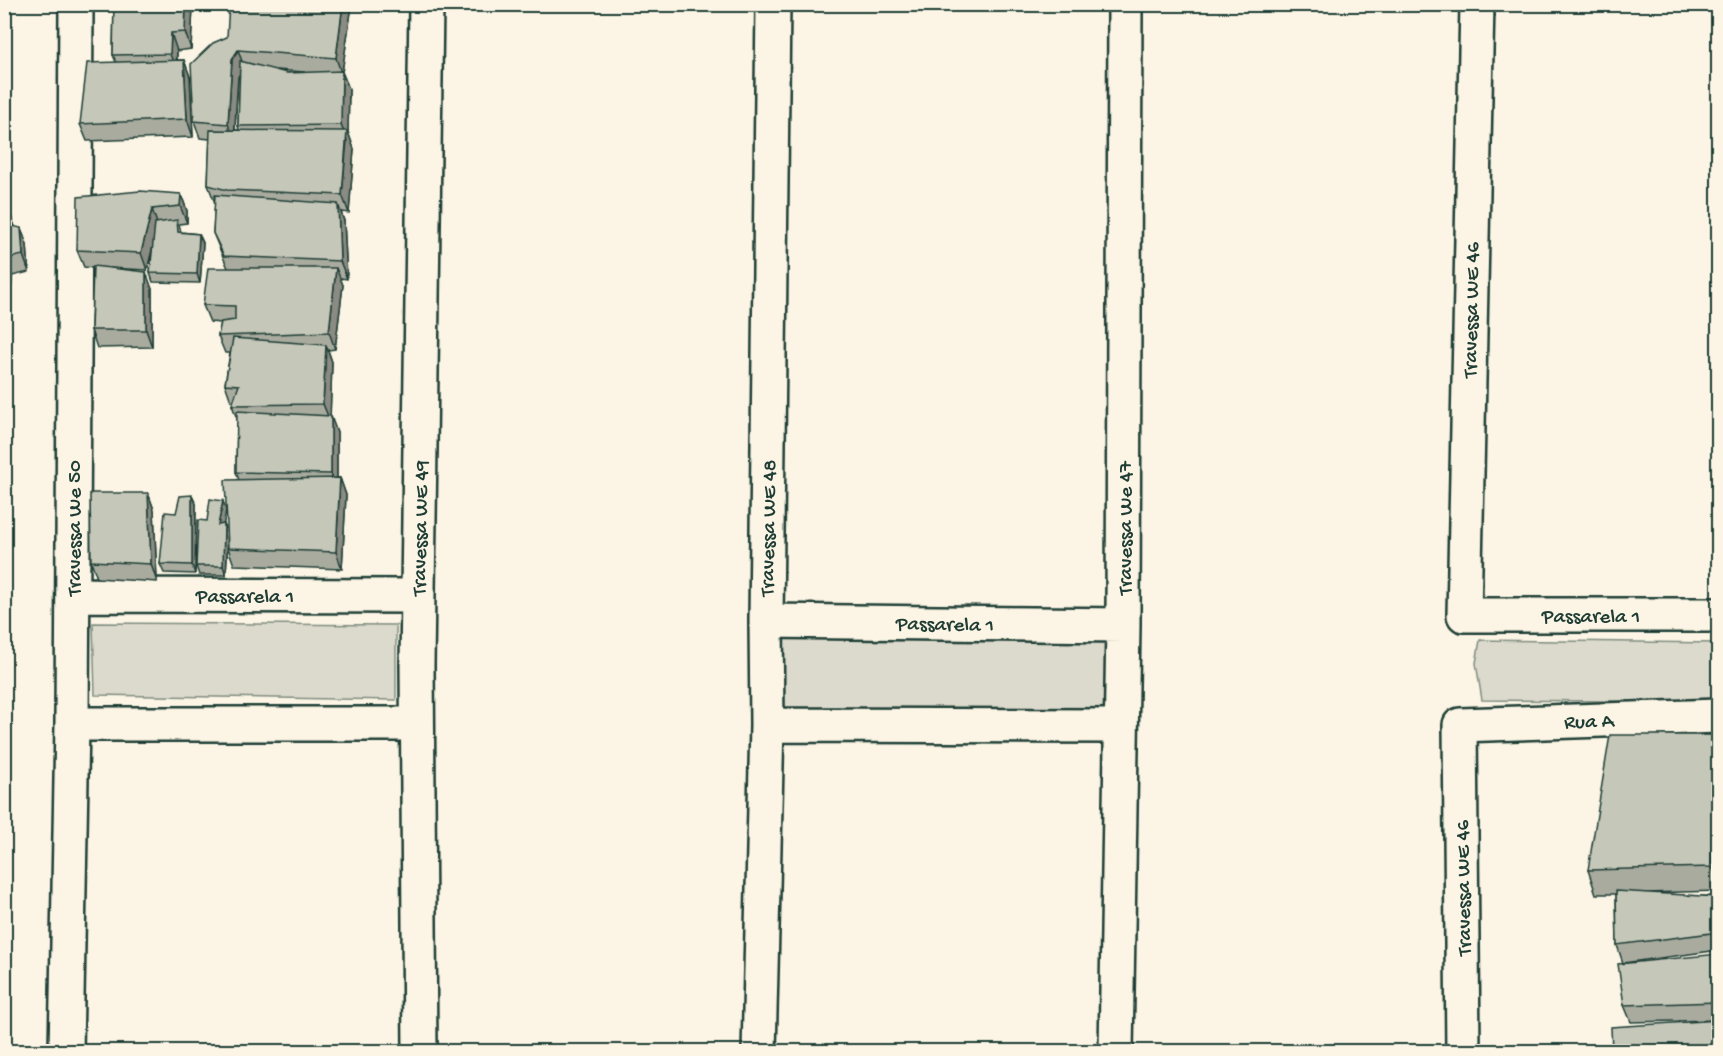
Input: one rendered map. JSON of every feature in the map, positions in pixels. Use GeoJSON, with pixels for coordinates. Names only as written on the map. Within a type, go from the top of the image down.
{"type":"FeatureCollection","features":[{"type":"Feature","properties":{"kind":"street","name":"Travessa We 50"},"geometry":{"type":"LineString","coordinates":[[66,1052],[72,724],[76,4]]}},
{"type":"Feature","properties":{"kind":"street","name":"Travessa WE 49"},"geometry":{"type":"LineString","coordinates":[[420,1052],[416,724],[426,4]]}},
{"type":"Feature","properties":{"kind":"street","name":"Travessa WE 48"},"geometry":{"type":"LineString","coordinates":[[759,1052],[767,725],[766,621],[773,4]]}},
{"type":"Feature","properties":{"kind":"street","name":"Travessa We 47"},"geometry":{"type":"LineString","coordinates":[[1116,1052],[1123,625],[1125,4]]}},
{"type":"Feature","properties":{"kind":"street","name":"Travessa WE 46"},"geometry":{"type":"LineString","coordinates":[[1464,615],[1477,4]]}},
{"type":"Feature","properties":{"kind":"street","name":"Passarela 1"},"geometry":{"type":"LineString","coordinates":[[73,595],[418,596]]}},
{"type":"Feature","properties":{"kind":"street","name":"Passarela 1"},"geometry":{"type":"LineString","coordinates":[[1464,615],[1719,615]]}},
{"type":"Feature","properties":{"kind":"street","name":"Passarela 1"},"geometry":{"type":"LineString","coordinates":[[766,621],[1123,625]]}},
{"type":"Feature","properties":{"kind":"street","name":"Rua A"},"geometry":{"type":"LineString","coordinates":[[1460,725],[1719,716]]}},
{"type":"Feature","properties":{"kind":"street"},"geometry":{"type":"LineString","coordinates":[[72,724],[416,724]]}},
{"type":"Feature","properties":{"kind":"street"},"geometry":{"type":"LineString","coordinates":[[767,725],[1121,726]]}},
{"type":"Feature","properties":{"kind":"street","name":"Travessa WE 46"},"geometry":{"type":"LineString","coordinates":[[1460,725],[1463,1052]]}},
{"type":"Feature","properties":{"kind":"shaded area"},"geometry":{"type":"Polygon","coordinates":[[[766,621],[1123,625],[1121,726],[767,725],[766,621]]]}},
{"type":"Feature","properties":{"kind":"shaded area"},"geometry":{"type":"Polygon","coordinates":[[[93,623],[396,625],[396,700],[95,695],[93,623]]]}},
{"type":"Feature","properties":{"kind":"shaded area"},"geometry":{"type":"Polygon","coordinates":[[[1480,640],[1718,643],[1718,702],[1482,700],[1476,663],[1480,640]]]}},
{"type":"Feature","properties":{"kind":"building"},"geometry":{"type":"Polygon","coordinates":[[[114,4],[186,4],[185,32],[171,33],[170,54],[113,55],[114,4]]]}},
{"type":"Feature","properties":{"kind":"building"},"geometry":{"type":"Polygon","coordinates":[[[229,4],[237,6],[237,4],[343,4],[336,58],[238,50],[232,59],[228,124],[194,121],[191,64],[213,43],[227,37],[229,4]]]}},
{"type":"Feature","properties":{"kind":"building"},"geometry":{"type":"Polygon","coordinates":[[[184,60],[187,119],[80,124],[87,63],[184,60]]]}},
{"type":"Feature","properties":{"kind":"building"},"geometry":{"type":"Polygon","coordinates":[[[240,61],[287,73],[342,71],[341,125],[238,126],[240,61]]]}},
{"type":"Feature","properties":{"kind":"building"},"geometry":{"type":"Polygon","coordinates":[[[210,130],[347,131],[342,195],[227,190],[208,185],[210,130]]]}},
{"type":"Feature","properties":{"kind":"building"},"geometry":{"type":"Polygon","coordinates":[[[140,191],[181,194],[180,206],[152,209],[141,253],[77,250],[78,197],[140,191]]]}},
{"type":"Feature","properties":{"kind":"building"},"geometry":{"type":"Polygon","coordinates":[[[215,195],[338,204],[340,261],[224,256],[213,233],[215,195]]]}},
{"type":"Feature","properties":{"kind":"building"},"geometry":{"type":"Polygon","coordinates":[[[4,210],[9,211],[8,225],[21,228],[23,255],[6,259],[4,283],[4,210]]]}},
{"type":"Feature","properties":{"kind":"building"},"geometry":{"type":"Polygon","coordinates":[[[177,220],[178,232],[199,234],[197,274],[150,273],[155,223],[177,220]]]}},
{"type":"Feature","properties":{"kind":"building"},"geometry":{"type":"Polygon","coordinates":[[[93,266],[146,272],[146,330],[91,330],[93,266]]]}},
{"type":"Feature","properties":{"kind":"building"},"geometry":{"type":"Polygon","coordinates":[[[208,268],[336,268],[329,332],[218,336],[221,322],[235,320],[235,306],[203,305],[208,268]]]}},
{"type":"Feature","properties":{"kind":"building"},"geometry":{"type":"Polygon","coordinates":[[[233,338],[326,345],[323,404],[232,405],[239,385],[225,384],[233,338]]]}},
{"type":"Feature","properties":{"kind":"building"},"geometry":{"type":"Polygon","coordinates":[[[237,411],[331,416],[331,474],[236,472],[237,411]]]}},
{"type":"Feature","properties":{"kind":"building"},"geometry":{"type":"Polygon","coordinates":[[[340,478],[336,552],[228,548],[225,480],[340,478]]]}},
{"type":"Feature","properties":{"kind":"building"},"geometry":{"type":"Polygon","coordinates":[[[90,493],[148,493],[151,564],[91,561],[90,493]]]}},
{"type":"Feature","properties":{"kind":"building"},"geometry":{"type":"Polygon","coordinates":[[[192,495],[192,565],[160,564],[165,512],[176,513],[180,496],[192,495]]]}},
{"type":"Feature","properties":{"kind":"building"},"geometry":{"type":"Polygon","coordinates":[[[210,499],[223,501],[218,525],[224,524],[223,566],[196,566],[198,520],[207,521],[210,499]]]}},
{"type":"Feature","properties":{"kind":"building"},"geometry":{"type":"Polygon","coordinates":[[[1610,735],[1714,735],[1712,867],[1588,870],[1610,735]]]}},
{"type":"Feature","properties":{"kind":"building"},"geometry":{"type":"Polygon","coordinates":[[[1616,891],[1719,897],[1719,932],[1617,945],[1616,891]]]}},
{"type":"Feature","properties":{"kind":"building"},"geometry":{"type":"Polygon","coordinates":[[[1719,954],[1719,1002],[1624,1005],[1618,964],[1719,954]]]}},
{"type":"Feature","properties":{"kind":"building"},"geometry":{"type":"Polygon","coordinates":[[[1719,1020],[1719,1052],[1612,1052],[1611,1027],[1719,1020]]]}}]}
